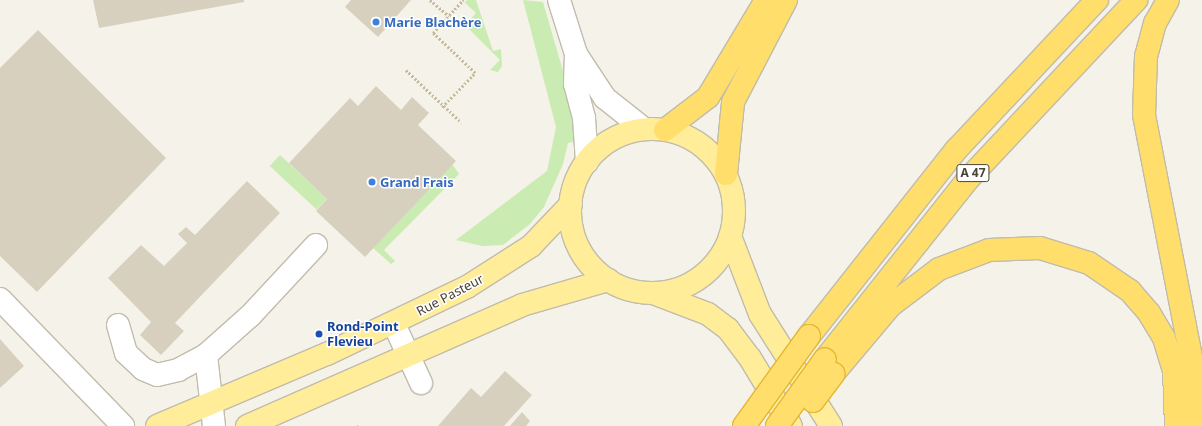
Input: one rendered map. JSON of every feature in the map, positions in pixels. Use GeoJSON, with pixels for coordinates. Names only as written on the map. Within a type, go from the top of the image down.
{"type":"FeatureCollection","features":[{"type":"Feature","properties":{"kind":"highway"},"geometry":{"type":"LineString","coordinates":[[655,130],[708,96],[766,0]]}},
{"type":"Feature","properties":{"kind":"highway"},"geometry":{"type":"LineString","coordinates":[[726,174],[733,102],[786,0]]}},
{"type":"Feature","properties":{"kind":"highway"},"geometry":{"type":"LineString","coordinates":[[956,150],[1076,0]]}},
{"type":"Feature","properties":{"kind":"highway","name":"A 47"},"geometry":{"type":"LineString","coordinates":[[744,426],[809,336],[956,150],[1097,0]]}},
{"type":"Feature","properties":{"kind":"highway","name":"A 47"},"geometry":{"type":"LineString","coordinates":[[777,426],[829,367],[970,177],[1136,0]]}},
{"type":"Feature","properties":{"kind":"highway"},"geometry":{"type":"LineString","coordinates":[[1168,0],[1155,23],[1146,56],[1144,115],[1192,362],[1196,426]]}},
{"type":"Feature","properties":{"kind":"highway"},"geometry":{"type":"LineString","coordinates":[[794,426],[829,367],[890,306],[939,269],[989,250],[1040,248],[1089,262],[1130,291],[1149,313],[1164,338],[1174,370],[1176,426]]}},
{"type":"Feature","properties":{"kind":"main road"},"geometry":{"type":"LineString","coordinates":[[655,130],[701,145],[726,174],[733,199],[730,236],[718,259],[699,278],[676,289],[650,292],[635,291],[608,280],[579,247],[571,204],[576,182],[587,162],[606,143],[655,130]]}},
{"type":"Feature","properties":{"kind":"main road","name":"Rue Pasteur"},"geometry":{"type":"LineString","coordinates":[[157,426],[394,324],[517,257],[571,204]]}},
{"type":"Feature","properties":{"kind":"main road"},"geometry":{"type":"LineString","coordinates":[[730,236],[760,314],[831,426]]}},
{"type":"Feature","properties":{"kind":"main road"},"geometry":{"type":"LineString","coordinates":[[247,426],[407,357],[522,305],[608,280]]}},
{"type":"Feature","properties":{"kind":"main road"},"geometry":{"type":"LineString","coordinates":[[650,292],[708,314],[728,329],[750,358],[790,426]]}},
{"type":"Feature","properties":{"kind":"street"},"geometry":{"type":"LineString","coordinates":[[559,0],[576,54],[616,110],[655,130]]}},
{"type":"Feature","properties":{"kind":"street"},"geometry":{"type":"LineString","coordinates":[[576,54],[575,84],[584,118],[587,162]]}},
{"type":"Feature","properties":{"kind":"street"},"geometry":{"type":"LineString","coordinates":[[118,325],[126,353],[143,370],[157,375],[178,370],[206,356],[250,316],[316,245]]}},
{"type":"Feature","properties":{"kind":"street"},"geometry":{"type":"LineString","coordinates":[[0,299],[123,426]]}},
{"type":"Feature","properties":{"kind":"street"},"geometry":{"type":"LineString","coordinates":[[394,324],[407,357],[421,383]]}},
{"type":"Feature","properties":{"kind":"street"},"geometry":{"type":"LineString","coordinates":[[206,356],[214,426]]}},
{"type":"Feature","properties":{"kind":"path"},"geometry":{"type":"LineString","coordinates":[[430,0],[449,16]]}},
{"type":"Feature","properties":{"kind":"path"},"geometry":{"type":"LineString","coordinates":[[443,107],[475,73],[434,33],[463,0]]}},
{"type":"Feature","properties":{"kind":"path"},"geometry":{"type":"LineString","coordinates":[[406,70],[443,107],[461,122]]}},
{"type":"Feature","properties":{"kind":"green space"},"geometry":{"type":"Polygon","coordinates":[[[467,0],[476,0],[493,51],[501,49],[502,66],[498,72],[490,70],[500,60],[465,25],[476,13],[465,3],[467,0]]]}},
{"type":"Feature","properties":{"kind":"green space"},"geometry":{"type":"Polygon","coordinates":[[[523,0],[543,2],[576,116],[576,141],[568,143],[563,164],[544,207],[530,224],[503,245],[482,246],[456,240],[547,171],[556,127],[523,0]]]}},
{"type":"Feature","properties":{"kind":"green space"},"geometry":{"type":"Polygon","coordinates":[[[280,155],[327,199],[317,210],[270,166],[280,155]]]}},
{"type":"Feature","properties":{"kind":"green space"},"geometry":{"type":"Polygon","coordinates":[[[452,164],[459,174],[384,250],[395,261],[391,264],[373,248],[452,164]]]}},
{"type":"Feature","properties":{"kind":"building"},"geometry":{"type":"Polygon","coordinates":[[[93,0],[244,0],[244,2],[99,28],[93,0]]]}},
{"type":"Feature","properties":{"kind":"building","name":"Marie Blachère"},"geometry":{"type":"Polygon","coordinates":[[[351,0],[411,0],[378,37],[345,7],[351,0]]]}},
{"type":"Feature","properties":{"kind":"building"},"geometry":{"type":"Polygon","coordinates":[[[38,30],[166,158],[37,292],[0,256],[0,68],[38,30]]]}},
{"type":"Feature","properties":{"kind":"building","name":"Grand Frais"},"geometry":{"type":"Polygon","coordinates":[[[376,86],[401,110],[412,97],[429,113],[418,125],[456,161],[365,257],[316,211],[327,199],[289,163],[350,98],[358,106],[376,86]]]}},
{"type":"Feature","properties":{"kind":"building"},"geometry":{"type":"Polygon","coordinates":[[[247,181],[280,213],[175,323],[184,331],[161,355],[140,335],[151,322],[108,278],[141,245],[164,266],[187,243],[178,234],[186,227],[195,235],[247,181]]]}},
{"type":"Feature","properties":{"kind":"building"},"geometry":{"type":"Polygon","coordinates":[[[0,339],[24,366],[0,388],[0,339]]]}},
{"type":"Feature","properties":{"kind":"building"},"geometry":{"type":"Polygon","coordinates":[[[505,371],[532,395],[504,426],[438,426],[471,388],[481,397],[505,371]]]}},
{"type":"Feature","properties":{"kind":"building"},"geometry":{"type":"Polygon","coordinates":[[[522,412],[530,421],[526,426],[510,426],[522,412]]]}},
{"type":"Feature","properties":{"kind":"place","name":"Marie Blachère"},"geometry":{"type":"Point","coordinates":[376,22]}},
{"type":"Feature","properties":{"kind":"place","name":"Grand Frais"},"geometry":{"type":"Point","coordinates":[372,182]}},
{"type":"Feature","properties":{"kind":"place","name":"Rond-Point Flevieu"},"geometry":{"type":"Point","coordinates":[319,334]}}]}
